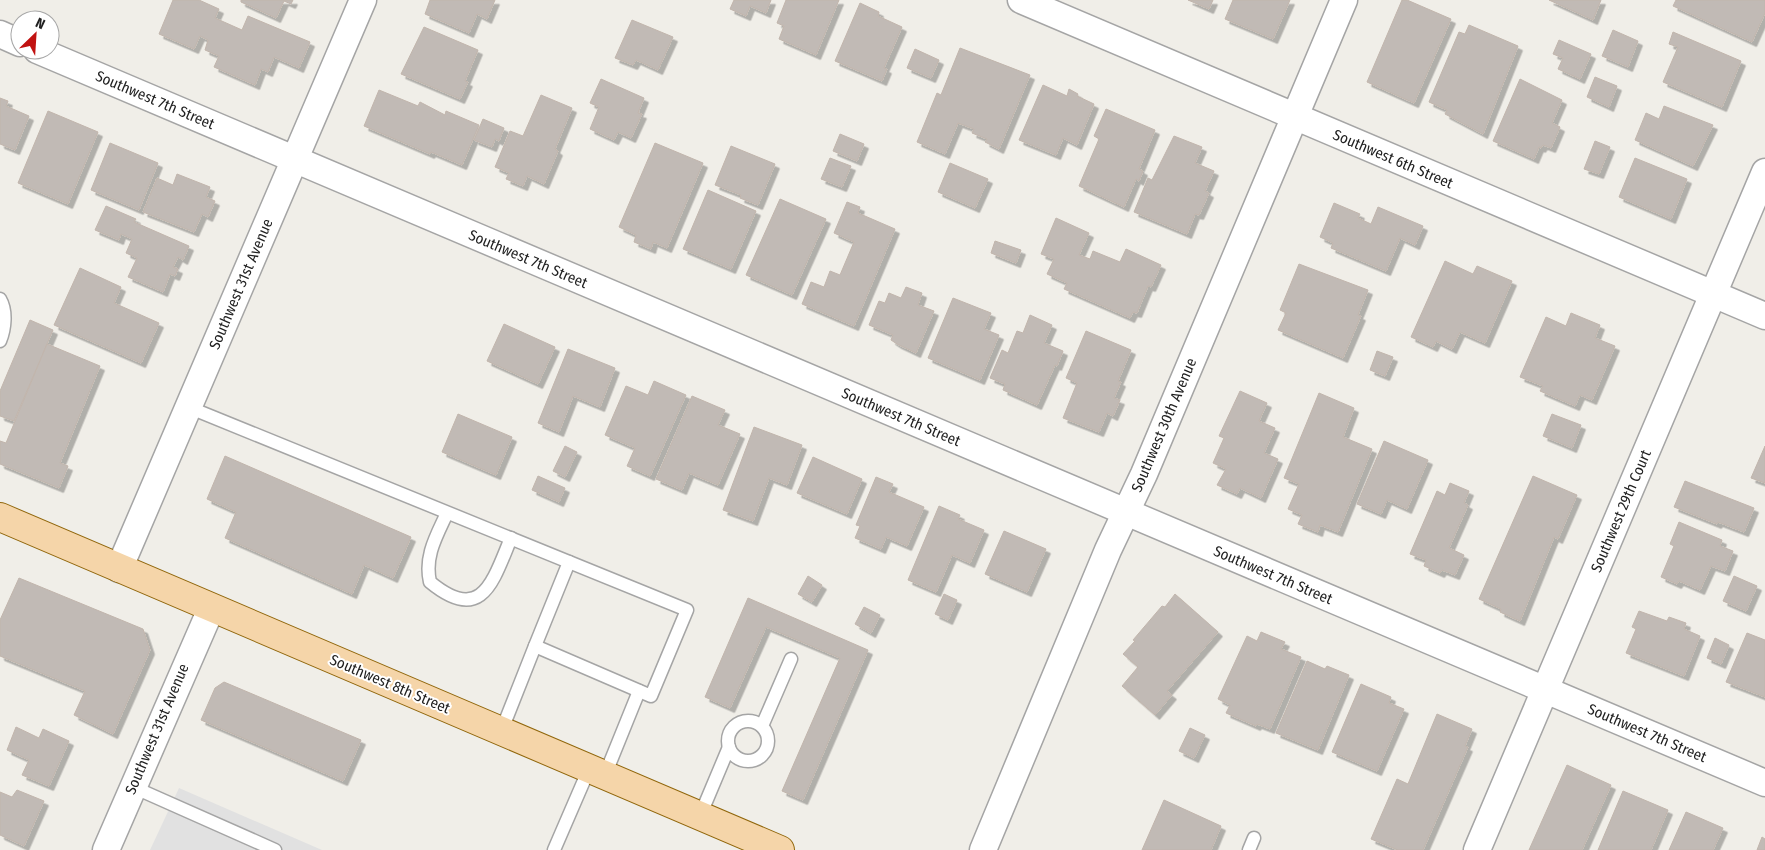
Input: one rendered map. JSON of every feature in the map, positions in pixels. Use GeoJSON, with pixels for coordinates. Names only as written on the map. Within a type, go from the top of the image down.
{"type":"FeatureCollection","features":[{"type":"Feature","properties":{"kind":"main road","name":"Southwest 8th Street"},"geometry":{"type":"LineString","coordinates":[[0,517],[211,609],[780,850]]}},
{"type":"Feature","properties":{"kind":"street","name":"Southwest 31st Avenue"},"geometry":{"type":"LineString","coordinates":[[119,569],[363,0]]}},
{"type":"Feature","properties":{"kind":"street","name":"Southwest 6th Street"},"geometry":{"type":"LineString","coordinates":[[1021,0],[1294,118],[1765,316]]}},
{"type":"Feature","properties":{"kind":"street","name":"Southwest 30th Avenue"},"geometry":{"type":"LineString","coordinates":[[984,850],[1108,550],[1144,474],[1344,0]]}},
{"type":"Feature","properties":{"kind":"street","name":"Southwest 7th Street"},"geometry":{"type":"LineString","coordinates":[[60,60],[1765,783]]}},
{"type":"Feature","properties":{"kind":"street","name":"Southwest 29th Court"},"geometry":{"type":"LineString","coordinates":[[1476,850],[1546,690],[1765,172]]}},
{"type":"Feature","properties":{"kind":"street","name":"Southwest 31st Avenue"},"geometry":{"type":"LineString","coordinates":[[106,850],[211,609]]}},
{"type":"Feature","properties":{"kind":"lane"},"geometry":{"type":"LineString","coordinates":[[0,299],[4,315],[3,334],[0,341]]}},
{"type":"Feature","properties":{"kind":"lane"},"geometry":{"type":"LineString","coordinates":[[188,407],[687,610],[651,696],[535,646]]}},
{"type":"Feature","properties":{"kind":"lane"},"geometry":{"type":"LineString","coordinates":[[447,513],[431,550],[428,573],[430,582],[454,597],[469,600],[482,596],[493,582],[511,538]]}},
{"type":"Feature","properties":{"kind":"lane"},"geometry":{"type":"LineString","coordinates":[[501,732],[569,562]]}},
{"type":"Feature","properties":{"kind":"lane"},"geometry":{"type":"LineString","coordinates":[[762,726],[791,659]]}},
{"type":"Feature","properties":{"kind":"lane"},"geometry":{"type":"LineString","coordinates":[[554,850],[639,691]]}},
{"type":"Feature","properties":{"kind":"lane"},"geometry":{"type":"LineString","coordinates":[[700,816],[729,747],[729,734],[737,724],[750,721],[762,726],[768,738],[765,750],[755,759],[749,760],[737,757],[729,747]]}},
{"type":"Feature","properties":{"kind":"lane"},"geometry":{"type":"LineString","coordinates":[[133,787],[275,850]]}},
{"type":"Feature","properties":{"kind":"shaded area"},"geometry":{"type":"Polygon","coordinates":[[[179,788],[322,850],[150,850],[179,788]]]}},
{"type":"Feature","properties":{"kind":"building"},"geometry":{"type":"Polygon","coordinates":[[[173,0],[199,0],[219,9],[215,18],[242,30],[248,16],[310,42],[299,68],[274,57],[268,72],[261,69],[255,85],[214,67],[219,56],[205,50],[208,40],[200,36],[194,49],[159,34],[173,0]]]}},
{"type":"Feature","properties":{"kind":"building"},"geometry":{"type":"Polygon","coordinates":[[[241,0],[293,0],[291,4],[284,1],[276,18],[241,2],[241,0]]]}},
{"type":"Feature","properties":{"kind":"building"},"geometry":{"type":"Polygon","coordinates":[[[430,0],[495,0],[487,19],[477,14],[469,33],[425,14],[430,0]]]}},
{"type":"Feature","properties":{"kind":"building"},"geometry":{"type":"Polygon","coordinates":[[[734,0],[771,0],[766,13],[750,6],[746,16],[730,9],[734,0]]]}},
{"type":"Feature","properties":{"kind":"building"},"geometry":{"type":"Polygon","coordinates":[[[786,0],[839,0],[816,55],[779,39],[784,26],[777,23],[786,0]]]}},
{"type":"Feature","properties":{"kind":"building"},"geometry":{"type":"Polygon","coordinates":[[[1188,0],[1213,0],[1209,9],[1188,0]]]}},
{"type":"Feature","properties":{"kind":"building"},"geometry":{"type":"Polygon","coordinates":[[[1233,0],[1290,0],[1273,39],[1225,19],[1233,0]]]}},
{"type":"Feature","properties":{"kind":"building"},"geometry":{"type":"Polygon","coordinates":[[[1402,0],[1407,0],[1451,19],[1414,103],[1367,82],[1402,0]]]}},
{"type":"Feature","properties":{"kind":"building"},"geometry":{"type":"Polygon","coordinates":[[[1549,0],[1601,0],[1593,20],[1549,0]]]}},
{"type":"Feature","properties":{"kind":"building"},"geometry":{"type":"Polygon","coordinates":[[[1676,0],[1765,0],[1765,13],[1752,42],[1673,6],[1676,0]]]}},
{"type":"Feature","properties":{"kind":"building"},"geometry":{"type":"Polygon","coordinates":[[[860,3],[879,12],[878,16],[902,27],[884,68],[887,69],[882,81],[835,61],[860,3]]]}},
{"type":"Feature","properties":{"kind":"building"},"geometry":{"type":"Polygon","coordinates":[[[632,20],[673,37],[658,70],[636,60],[633,65],[615,58],[632,20]]]}},
{"type":"Feature","properties":{"kind":"building"},"geometry":{"type":"Polygon","coordinates":[[[1469,25],[1518,46],[1483,134],[1445,114],[1447,110],[1429,102],[1459,32],[1465,34],[1469,25]]]}},
{"type":"Feature","properties":{"kind":"building"},"geometry":{"type":"Polygon","coordinates":[[[424,27],[478,50],[465,81],[468,82],[460,99],[401,74],[424,27]]]}},
{"type":"Feature","properties":{"kind":"building"},"geometry":{"type":"Polygon","coordinates":[[[1613,30],[1638,41],[1628,67],[1602,56],[1613,30]]]}},
{"type":"Feature","properties":{"kind":"building"},"geometry":{"type":"Polygon","coordinates":[[[1673,32],[1741,61],[1722,107],[1663,82],[1678,47],[1669,44],[1673,32]]]}},
{"type":"Feature","properties":{"kind":"building"},"geometry":{"type":"Polygon","coordinates":[[[1559,40],[1591,54],[1580,79],[1558,69],[1563,58],[1553,54],[1559,40]]]}},
{"type":"Feature","properties":{"kind":"building"},"geometry":{"type":"Polygon","coordinates":[[[960,48],[1030,75],[999,149],[985,142],[987,139],[972,133],[974,129],[958,123],[945,154],[917,142],[937,93],[941,95],[960,48]]]}},
{"type":"Feature","properties":{"kind":"building"},"geometry":{"type":"Polygon","coordinates":[[[915,49],[939,60],[931,78],[907,68],[915,49]]]}},
{"type":"Feature","properties":{"kind":"building"},"geometry":{"type":"Polygon","coordinates":[[[1595,77],[1617,86],[1609,107],[1587,97],[1595,77]]]}},
{"type":"Feature","properties":{"kind":"building"},"geometry":{"type":"Polygon","coordinates":[[[601,79],[644,98],[638,113],[642,114],[631,138],[618,132],[614,140],[590,129],[599,107],[590,103],[601,79]]]}},
{"type":"Feature","properties":{"kind":"building"},"geometry":{"type":"Polygon","coordinates":[[[1520,79],[1562,100],[1552,123],[1560,127],[1551,148],[1543,145],[1541,148],[1539,147],[1534,159],[1493,141],[1520,79]]]}},
{"type":"Feature","properties":{"kind":"building"},"geometry":{"type":"Polygon","coordinates":[[[1043,85],[1067,96],[1069,89],[1078,94],[1077,96],[1094,104],[1077,145],[1063,138],[1056,155],[1019,140],[1043,85]]]}},
{"type":"Feature","properties":{"kind":"building"},"geometry":{"type":"Polygon","coordinates":[[[379,90],[418,106],[420,102],[445,115],[446,111],[479,125],[462,165],[431,152],[430,154],[364,126],[379,90]]]}},
{"type":"Feature","properties":{"kind":"building"},"geometry":{"type":"Polygon","coordinates":[[[541,95],[572,108],[555,149],[558,151],[544,184],[527,176],[523,186],[506,179],[509,173],[495,167],[510,131],[523,136],[541,95]]]}},
{"type":"Feature","properties":{"kind":"building"},"geometry":{"type":"Polygon","coordinates":[[[0,98],[8,101],[6,106],[29,116],[15,150],[0,144],[0,98]]]}},
{"type":"Feature","properties":{"kind":"building"},"geometry":{"type":"Polygon","coordinates":[[[1664,106],[1713,125],[1693,166],[1635,140],[1646,113],[1659,119],[1664,106]]]}},
{"type":"Feature","properties":{"kind":"building"},"geometry":{"type":"Polygon","coordinates":[[[1106,109],[1155,130],[1139,169],[1143,171],[1139,181],[1136,179],[1124,207],[1079,186],[1099,139],[1094,136],[1106,109]]]}},
{"type":"Feature","properties":{"kind":"building"},"geometry":{"type":"Polygon","coordinates":[[[48,111],[98,132],[68,204],[18,183],[48,111]]]}},
{"type":"Feature","properties":{"kind":"building"},"geometry":{"type":"Polygon","coordinates":[[[483,119],[504,128],[499,141],[495,139],[492,147],[474,140],[483,119]]]}},
{"type":"Feature","properties":{"kind":"building"},"geometry":{"type":"Polygon","coordinates":[[[840,134],[864,144],[857,161],[833,151],[840,134]]]}},
{"type":"Feature","properties":{"kind":"building"},"geometry":{"type":"Polygon","coordinates":[[[1174,136],[1202,147],[1195,163],[1214,171],[1205,191],[1209,193],[1199,215],[1195,214],[1187,234],[1134,212],[1148,178],[1152,180],[1174,136]]]}},
{"type":"Feature","properties":{"kind":"building"},"geometry":{"type":"Polygon","coordinates":[[[1595,141],[1610,147],[1599,174],[1584,169],[1595,141]]]}},
{"type":"Feature","properties":{"kind":"building"},"geometry":{"type":"Polygon","coordinates":[[[110,143],[158,163],[139,210],[91,190],[110,143]]]}},
{"type":"Feature","properties":{"kind":"building"},"geometry":{"type":"Polygon","coordinates":[[[655,143],[703,163],[667,248],[653,242],[651,249],[634,242],[636,235],[619,227],[655,143]]]}},
{"type":"Feature","properties":{"kind":"building"},"geometry":{"type":"Polygon","coordinates":[[[731,146],[775,164],[758,205],[740,198],[741,195],[715,185],[731,146]]]}},
{"type":"Feature","properties":{"kind":"building"},"geometry":{"type":"Polygon","coordinates":[[[830,158],[851,166],[842,187],[821,179],[830,158]]]}},
{"type":"Feature","properties":{"kind":"building"},"geometry":{"type":"Polygon","coordinates":[[[1635,158],[1687,179],[1671,219],[1619,197],[1635,158]]]}},
{"type":"Feature","properties":{"kind":"building"},"geometry":{"type":"Polygon","coordinates":[[[950,163],[988,179],[975,208],[938,192],[950,163]]]}},
{"type":"Feature","properties":{"kind":"building"},"geometry":{"type":"Polygon","coordinates":[[[177,174],[210,187],[206,197],[215,201],[208,217],[202,214],[194,232],[143,212],[157,178],[173,185],[177,174]]]}},
{"type":"Feature","properties":{"kind":"building"},"geometry":{"type":"Polygon","coordinates":[[[708,190],[756,211],[731,269],[683,249],[708,190]]]}},
{"type":"Feature","properties":{"kind":"building"},"geometry":{"type":"Polygon","coordinates":[[[780,199],[826,219],[792,295],[746,275],[780,199]]]}},
{"type":"Feature","properties":{"kind":"building"},"geometry":{"type":"Polygon","coordinates":[[[847,202],[860,207],[858,213],[895,229],[854,326],[802,304],[811,282],[824,287],[830,271],[840,275],[854,242],[834,233],[847,202]]]}},
{"type":"Feature","properties":{"kind":"building"},"geometry":{"type":"Polygon","coordinates":[[[1334,203],[1360,214],[1358,218],[1371,224],[1378,207],[1423,226],[1415,245],[1400,238],[1386,271],[1331,248],[1333,243],[1320,237],[1334,203]]]}},
{"type":"Feature","properties":{"kind":"building"},"geometry":{"type":"Polygon","coordinates":[[[106,206],[136,219],[134,222],[189,246],[183,260],[178,257],[173,267],[178,269],[175,276],[170,274],[163,292],[128,277],[137,258],[126,253],[132,239],[121,234],[119,240],[95,230],[106,206]]]}},
{"type":"Feature","properties":{"kind":"building"},"geometry":{"type":"Polygon","coordinates":[[[1056,218],[1089,233],[1079,255],[1090,259],[1093,251],[1120,262],[1126,249],[1161,265],[1151,287],[1148,286],[1137,313],[1133,312],[1130,318],[1064,289],[1067,283],[1047,274],[1054,259],[1041,254],[1056,218]]]}},
{"type":"Feature","properties":{"kind":"building"},"geometry":{"type":"Polygon","coordinates":[[[995,241],[1021,250],[1016,263],[991,253],[995,241]]]}},
{"type":"Feature","properties":{"kind":"building"},"geometry":{"type":"Polygon","coordinates":[[[1445,261],[1473,274],[1477,266],[1512,281],[1485,343],[1460,332],[1452,349],[1436,341],[1433,347],[1411,337],[1445,261]]]}},
{"type":"Feature","properties":{"kind":"building"},"geometry":{"type":"Polygon","coordinates":[[[1299,264],[1368,290],[1358,315],[1361,316],[1343,358],[1278,330],[1286,313],[1280,310],[1299,264]]]}},
{"type":"Feature","properties":{"kind":"building"},"geometry":{"type":"Polygon","coordinates":[[[80,268],[121,287],[114,303],[159,323],[141,363],[54,325],[80,268]]]}},
{"type":"Feature","properties":{"kind":"building"},"geometry":{"type":"Polygon","coordinates":[[[906,287],[922,293],[918,305],[934,311],[916,353],[891,340],[893,335],[869,325],[879,301],[885,303],[889,293],[901,298],[906,287]]]}},
{"type":"Feature","properties":{"kind":"building"},"geometry":{"type":"Polygon","coordinates":[[[953,298],[991,313],[984,329],[999,335],[980,380],[928,358],[953,298]]]}},
{"type":"Feature","properties":{"kind":"building"},"geometry":{"type":"Polygon","coordinates":[[[1571,313],[1600,325],[1595,338],[1615,346],[1592,400],[1580,395],[1575,406],[1540,391],[1543,386],[1520,377],[1546,317],[1566,326],[1571,313]]]}},
{"type":"Feature","properties":{"kind":"building"},"geometry":{"type":"Polygon","coordinates":[[[1030,315],[1052,325],[1044,343],[1063,351],[1037,405],[1003,390],[1005,384],[990,378],[1002,350],[1008,353],[1017,331],[1023,333],[1030,315]]]}},
{"type":"Feature","properties":{"kind":"building"},"geometry":{"type":"Polygon","coordinates":[[[30,320],[53,330],[14,421],[0,416],[0,391],[30,320]]]}},
{"type":"Feature","properties":{"kind":"building"},"geometry":{"type":"Polygon","coordinates":[[[504,324],[555,347],[538,384],[487,361],[504,324]]]}},
{"type":"Feature","properties":{"kind":"building"},"geometry":{"type":"Polygon","coordinates":[[[1086,331],[1131,350],[1118,381],[1121,382],[1114,398],[1120,400],[1113,416],[1107,413],[1099,432],[1063,418],[1077,383],[1066,378],[1086,331]]]}},
{"type":"Feature","properties":{"kind":"building"},"geometry":{"type":"Polygon","coordinates":[[[47,344],[100,366],[60,463],[68,466],[59,488],[0,464],[0,441],[6,443],[47,344]]]}},
{"type":"Feature","properties":{"kind":"building"},"geometry":{"type":"Polygon","coordinates":[[[568,349],[615,368],[600,407],[573,396],[559,432],[538,423],[568,349]]]}},
{"type":"Feature","properties":{"kind":"building"},"geometry":{"type":"Polygon","coordinates":[[[1377,351],[1393,357],[1385,376],[1370,370],[1377,351]]]}},
{"type":"Feature","properties":{"kind":"building"},"geometry":{"type":"Polygon","coordinates":[[[654,381],[686,395],[650,476],[627,466],[635,448],[605,435],[626,386],[648,395],[654,381]]]}},
{"type":"Feature","properties":{"kind":"building"},"geometry":{"type":"Polygon","coordinates":[[[1240,391],[1267,403],[1259,421],[1275,428],[1264,453],[1278,459],[1261,498],[1240,488],[1237,494],[1217,485],[1226,469],[1213,463],[1224,438],[1219,436],[1240,391]]]}},
{"type":"Feature","properties":{"kind":"building"},"geometry":{"type":"Polygon","coordinates":[[[1319,393],[1354,408],[1343,437],[1372,449],[1338,532],[1320,525],[1318,532],[1298,524],[1302,515],[1288,509],[1299,484],[1284,478],[1319,393]]]}},
{"type":"Feature","properties":{"kind":"building"},"geometry":{"type":"Polygon","coordinates":[[[692,396],[725,410],[718,425],[740,434],[718,485],[689,473],[682,490],[656,479],[692,396]]]}},
{"type":"Feature","properties":{"kind":"building"},"geometry":{"type":"Polygon","coordinates":[[[458,414],[512,437],[496,475],[442,452],[458,414]]]}},
{"type":"Feature","properties":{"kind":"building"},"geometry":{"type":"Polygon","coordinates":[[[1552,414],[1581,425],[1572,448],[1543,436],[1552,414]]]}},
{"type":"Feature","properties":{"kind":"building"},"geometry":{"type":"Polygon","coordinates":[[[754,427],[802,445],[787,485],[769,478],[753,521],[723,510],[754,427]]]}},
{"type":"Feature","properties":{"kind":"building"},"geometry":{"type":"Polygon","coordinates":[[[1384,441],[1428,460],[1407,509],[1387,500],[1381,514],[1357,504],[1384,441]]]}},
{"type":"Feature","properties":{"kind":"building"},"geometry":{"type":"Polygon","coordinates":[[[565,446],[577,452],[565,477],[553,471],[565,446]]]}},
{"type":"Feature","properties":{"kind":"building"},"geometry":{"type":"Polygon","coordinates":[[[1765,446],[1765,483],[1751,478],[1765,446]]]}},
{"type":"Feature","properties":{"kind":"building"},"geometry":{"type":"Polygon","coordinates":[[[225,456],[411,537],[393,578],[364,565],[352,594],[225,538],[236,512],[207,499],[225,456]]]}},
{"type":"Feature","properties":{"kind":"building"},"geometry":{"type":"Polygon","coordinates":[[[813,457],[862,479],[847,514],[797,493],[813,457]]]}},
{"type":"Feature","properties":{"kind":"building"},"geometry":{"type":"Polygon","coordinates":[[[538,476],[565,488],[559,502],[532,490],[538,476]]]}},
{"type":"Feature","properties":{"kind":"building"},"geometry":{"type":"Polygon","coordinates":[[[1533,476],[1577,495],[1558,539],[1554,537],[1520,621],[1500,612],[1501,609],[1479,599],[1533,476]]]}},
{"type":"Feature","properties":{"kind":"building"},"geometry":{"type":"Polygon","coordinates":[[[876,477],[893,484],[889,492],[924,507],[907,546],[886,537],[881,549],[855,538],[860,526],[856,525],[876,477]]]}},
{"type":"Feature","properties":{"kind":"building"},"geometry":{"type":"Polygon","coordinates":[[[1685,481],[1754,508],[1744,532],[1718,522],[1717,524],[1674,507],[1685,481]]]}},
{"type":"Feature","properties":{"kind":"building"},"geometry":{"type":"Polygon","coordinates":[[[1450,483],[1469,491],[1464,503],[1468,505],[1449,548],[1464,555],[1455,575],[1442,570],[1440,573],[1424,566],[1426,560],[1410,554],[1437,491],[1445,495],[1450,483]]]}},
{"type":"Feature","properties":{"kind":"building"},"geometry":{"type":"Polygon","coordinates":[[[939,506],[960,515],[958,519],[984,530],[970,563],[952,555],[936,592],[908,580],[939,506]]]}},
{"type":"Feature","properties":{"kind":"building"},"geometry":{"type":"Polygon","coordinates":[[[1679,522],[1722,540],[1720,546],[1733,551],[1725,571],[1711,566],[1700,590],[1679,581],[1677,584],[1661,577],[1674,546],[1670,544],[1679,522]]]}},
{"type":"Feature","properties":{"kind":"building"},"geometry":{"type":"Polygon","coordinates":[[[1004,531],[1046,549],[1027,592],[985,574],[1004,531]]]}},
{"type":"Feature","properties":{"kind":"building"},"geometry":{"type":"Polygon","coordinates":[[[808,576],[822,585],[812,602],[798,594],[808,576]]]}},
{"type":"Feature","properties":{"kind":"building"},"geometry":{"type":"Polygon","coordinates":[[[1734,576],[1757,586],[1746,611],[1723,601],[1734,576]]]}},
{"type":"Feature","properties":{"kind":"building"},"geometry":{"type":"Polygon","coordinates":[[[19,578],[143,629],[150,650],[113,734],[74,715],[85,691],[0,656],[0,620],[19,578]]]}},
{"type":"Feature","properties":{"kind":"building"},"geometry":{"type":"Polygon","coordinates":[[[944,594],[957,600],[948,620],[935,614],[944,594]]]}},
{"type":"Feature","properties":{"kind":"building"},"geometry":{"type":"Polygon","coordinates":[[[1175,594],[1218,632],[1167,691],[1172,695],[1155,715],[1122,686],[1138,667],[1123,654],[1162,606],[1165,607],[1175,594]]]}},
{"type":"Feature","properties":{"kind":"building"},"geometry":{"type":"Polygon","coordinates":[[[748,598],[868,650],[803,800],[782,791],[840,658],[766,627],[730,708],[705,697],[748,598]]]}},
{"type":"Feature","properties":{"kind":"building"},"geometry":{"type":"Polygon","coordinates":[[[864,607],[880,615],[871,633],[855,624],[864,607]]]}},
{"type":"Feature","properties":{"kind":"building"},"geometry":{"type":"Polygon","coordinates":[[[1639,611],[1667,621],[1669,617],[1686,623],[1684,629],[1700,636],[1684,676],[1626,653],[1636,629],[1632,627],[1639,611]]]}},
{"type":"Feature","properties":{"kind":"building"},"geometry":{"type":"Polygon","coordinates":[[[1261,632],[1285,642],[1281,649],[1301,657],[1270,729],[1257,724],[1256,726],[1226,713],[1230,705],[1218,699],[1247,636],[1257,641],[1261,632]]]}},
{"type":"Feature","properties":{"kind":"building"},"geometry":{"type":"Polygon","coordinates":[[[1747,633],[1765,640],[1765,697],[1726,682],[1747,633]]]}},
{"type":"Feature","properties":{"kind":"building"},"geometry":{"type":"Polygon","coordinates":[[[1715,638],[1729,645],[1721,664],[1707,658],[1715,638]]]}},
{"type":"Feature","properties":{"kind":"building"},"geometry":{"type":"Polygon","coordinates":[[[1307,661],[1325,669],[1327,666],[1349,675],[1318,750],[1276,733],[1307,661]]]}},
{"type":"Feature","properties":{"kind":"building"},"geometry":{"type":"Polygon","coordinates":[[[224,682],[361,740],[343,781],[201,720],[215,688],[224,682]]]}},
{"type":"Feature","properties":{"kind":"building"},"geometry":{"type":"Polygon","coordinates":[[[1361,684],[1391,697],[1389,703],[1404,709],[1377,771],[1332,752],[1361,684]]]}},
{"type":"Feature","properties":{"kind":"building"},"geometry":{"type":"Polygon","coordinates":[[[1437,714],[1472,729],[1465,746],[1468,747],[1423,850],[1398,850],[1371,839],[1397,779],[1408,784],[1437,714]]]}},
{"type":"Feature","properties":{"kind":"building"},"geometry":{"type":"Polygon","coordinates":[[[16,727],[39,738],[43,729],[69,741],[49,786],[22,775],[29,760],[7,750],[16,727]]]}},
{"type":"Feature","properties":{"kind":"building"},"geometry":{"type":"Polygon","coordinates":[[[1190,728],[1205,735],[1194,758],[1179,751],[1190,728]]]}},
{"type":"Feature","properties":{"kind":"building"},"geometry":{"type":"Polygon","coordinates":[[[1567,765],[1611,785],[1582,850],[1529,850],[1567,765]]]}},
{"type":"Feature","properties":{"kind":"building"},"geometry":{"type":"Polygon","coordinates":[[[17,790],[44,801],[24,846],[0,835],[0,792],[12,797],[17,790]]]}},
{"type":"Feature","properties":{"kind":"building"},"geometry":{"type":"Polygon","coordinates":[[[1623,791],[1668,810],[1651,850],[1598,850],[1623,791]]]}},
{"type":"Feature","properties":{"kind":"building"},"geometry":{"type":"Polygon","coordinates":[[[1164,800],[1221,826],[1211,850],[1142,850],[1164,800]]]}},
{"type":"Feature","properties":{"kind":"building"},"geometry":{"type":"Polygon","coordinates":[[[1686,812],[1723,828],[1713,850],[1669,850],[1686,812]]]}},
{"type":"Feature","properties":{"kind":"building"},"geometry":{"type":"Polygon","coordinates":[[[1762,837],[1765,839],[1765,850],[1757,850],[1762,837]]]}}]}
